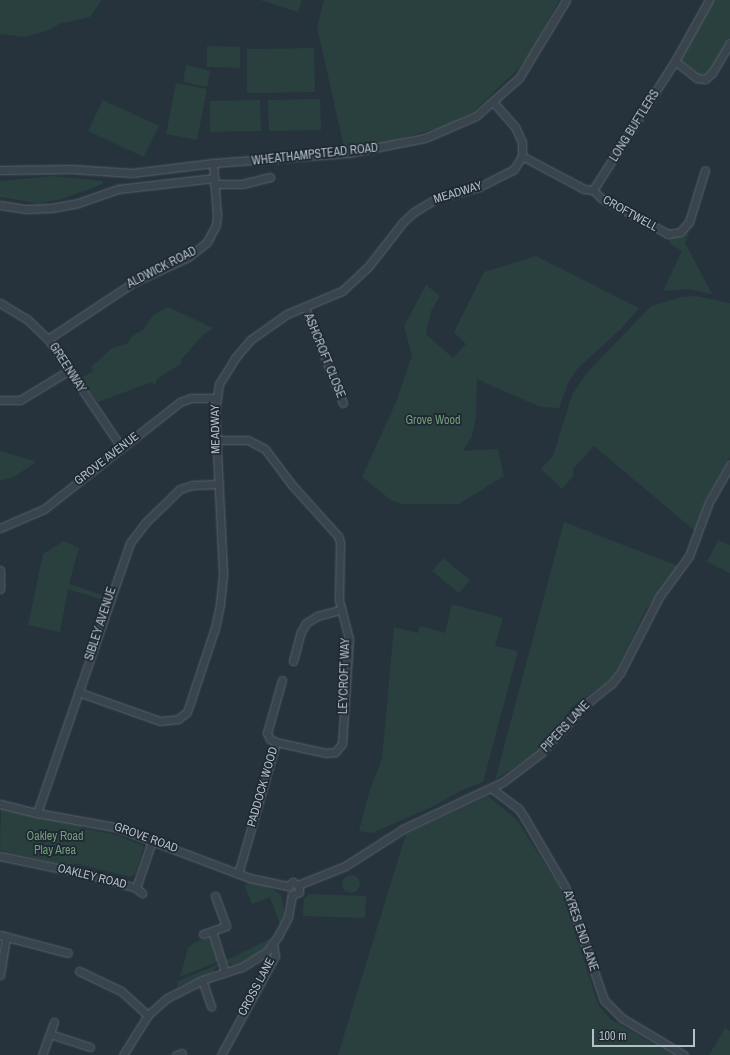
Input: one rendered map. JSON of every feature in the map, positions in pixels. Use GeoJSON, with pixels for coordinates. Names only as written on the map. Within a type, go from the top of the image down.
{"type":"FeatureCollection","features":[{"type":"Feature","properties":{"kind":"street","name":"WHEATHAMPSTEAD ROAD"},"geometry":{"type":"LineString","coordinates":[[0,170],[72,169],[132,173],[213,163],[377,150],[445,132],[476,116],[493,102],[529,65],[566,0]]}},
{"type":"Feature","properties":{"kind":"street","name":"LONG BUFTLERS"},"geometry":{"type":"LineString","coordinates":[[593,190],[675,61],[709,0]]}},
{"type":"Feature","properties":{"kind":"street"},"geometry":{"type":"LineString","coordinates":[[675,61],[697,78],[705,79],[712,73],[730,43]]}},
{"type":"Feature","properties":{"kind":"street"},"geometry":{"type":"LineString","coordinates":[[493,102],[519,134],[522,142],[522,156]]}},
{"type":"Feature","properties":{"kind":"street","name":"CROFTWELL"},"geometry":{"type":"LineString","coordinates":[[522,156],[584,189],[593,190],[601,198],[664,232],[676,233],[689,222],[705,170]]}},
{"type":"Feature","properties":{"kind":"street","name":"MEADWAY"},"geometry":{"type":"LineString","coordinates":[[78,692],[160,721],[178,719],[187,712],[215,628],[220,604],[223,573],[216,440],[216,398],[226,372],[250,340],[272,323],[329,298],[354,282],[403,222],[425,203],[499,179],[514,169],[522,156]]}},
{"type":"Feature","properties":{"kind":"street","name":"ALDWICK ROAD"},"geometry":{"type":"LineString","coordinates":[[48,339],[134,282],[188,257],[201,248],[216,225],[213,163]]}},
{"type":"Feature","properties":{"kind":"street","name":"WHEATHAMPSTEAD ROAD"},"geometry":{"type":"LineString","coordinates":[[0,205],[25,209],[51,208],[78,203],[118,188],[214,181],[242,184],[261,181],[270,177]]}},
{"type":"Feature","properties":{"kind":"street","name":"GREENWAY"},"geometry":{"type":"LineString","coordinates":[[0,303],[27,319],[48,339],[68,371],[121,447]]}},
{"type":"Feature","properties":{"kind":"street","name":"ASHCROFT CLOSE"},"geometry":{"type":"LineString","coordinates":[[305,308],[343,403]]}},
{"type":"Feature","properties":{"kind":"street"},"geometry":{"type":"LineString","coordinates":[[0,400],[20,400],[68,371]]}},
{"type":"Feature","properties":{"kind":"street","name":"GROVE AVENUE"},"geometry":{"type":"LineString","coordinates":[[0,528],[44,509],[121,447],[185,399],[216,398]]}},
{"type":"Feature","properties":{"kind":"street","name":"LEYCROFT WAY"},"geometry":{"type":"LineString","coordinates":[[216,440],[248,440],[266,449],[292,485],[338,536],[341,552],[340,610],[349,639],[342,744],[335,752],[326,753],[276,742]]}},
{"type":"Feature","properties":{"kind":"street","name":"PIPERS LANE"},"geometry":{"type":"LineString","coordinates":[[298,885],[344,866],[403,829],[492,788],[511,777],[541,753],[586,704],[611,684],[620,673],[659,597],[689,556],[709,502],[730,465]]}},
{"type":"Feature","properties":{"kind":"street","name":"SIBLEY AVENUE"},"geometry":{"type":"LineString","coordinates":[[37,813],[125,553],[136,534],[180,489],[192,485],[218,484]]}},
{"type":"Feature","properties":{"kind":"street"},"geometry":{"type":"LineString","coordinates":[[0,570],[0,589]]}},
{"type":"Feature","properties":{"kind":"street"},"geometry":{"type":"LineString","coordinates":[[293,661],[301,632],[306,623],[317,616],[340,610]]}},
{"type":"Feature","properties":{"kind":"street","name":"PADDOCK WOOD"},"geometry":{"type":"LineString","coordinates":[[238,874],[276,742],[270,739],[267,733],[282,680]]}},
{"type":"Feature","properties":{"kind":"street","name":"AYRES END LANE"},"geometry":{"type":"LineString","coordinates":[[492,788],[524,817],[565,887],[604,1000],[622,1018],[684,1055]]}},
{"type":"Feature","properties":{"kind":"street","name":"GROVE ROAD"},"geometry":{"type":"LineString","coordinates":[[0,804],[37,813],[115,827],[238,874],[288,886],[293,882],[298,885]]}},
{"type":"Feature","properties":{"kind":"street","name":"OAKLEY ROAD"},"geometry":{"type":"LineString","coordinates":[[136,888],[152,841]]}},
{"type":"Feature","properties":{"kind":"street","name":"OAKLEY ROAD"},"geometry":{"type":"LineString","coordinates":[[0,856],[136,888],[142,893]]}},
{"type":"Feature","properties":{"kind":"street"},"geometry":{"type":"LineString","coordinates":[[288,886],[287,891],[292,895],[298,892],[298,885]]}},
{"type":"Feature","properties":{"kind":"street","name":"CROSS LANE"},"geometry":{"type":"LineString","coordinates":[[221,1055],[275,956],[273,944],[288,917],[292,895]]}},
{"type":"Feature","properties":{"kind":"street"},"geometry":{"type":"LineString","coordinates":[[203,934],[226,926],[215,896]]}},
{"type":"Feature","properties":{"kind":"street"},"geometry":{"type":"LineString","coordinates":[[212,931],[226,972]]}},
{"type":"Feature","properties":{"kind":"street"},"geometry":{"type":"LineString","coordinates":[[0,975],[3,936],[68,953]]}},
{"type":"Feature","properties":{"kind":"street"},"geometry":{"type":"LineString","coordinates":[[123,1055],[148,1015],[167,998],[202,980],[249,963],[273,944]]}},
{"type":"Feature","properties":{"kind":"street"},"geometry":{"type":"LineString","coordinates":[[79,971],[122,991],[148,1015]]}},
{"type":"Feature","properties":{"kind":"street"},"geometry":{"type":"LineString","coordinates":[[202,980],[211,1006]]}},
{"type":"Feature","properties":{"kind":"street"},"geometry":{"type":"LineString","coordinates":[[42,1055],[54,1022]]}},
{"type":"Feature","properties":{"kind":"street"},"geometry":{"type":"LineString","coordinates":[[50,1034],[90,1047]]}},
{"type":"Feature","properties":{"kind":"green space"},"geometry":{"type":"Polygon","coordinates":[[[0,0],[102,0],[90,17],[59,24],[50,30],[24,37],[0,34],[0,0]]]}},
{"type":"Feature","properties":{"kind":"green space"},"geometry":{"type":"Polygon","coordinates":[[[260,0],[302,0],[298,12],[260,0]]]}},
{"type":"Feature","properties":{"kind":"green space"},"geometry":{"type":"Polygon","coordinates":[[[324,0],[559,0],[532,51],[519,68],[473,112],[449,125],[382,144],[344,147],[317,27],[324,0]]]}},
{"type":"Feature","properties":{"kind":"green space"},"geometry":{"type":"Polygon","coordinates":[[[714,0],[730,0],[730,37],[710,71],[700,75],[683,61],[681,55],[714,0]]]}},
{"type":"Feature","properties":{"kind":"green space"},"geometry":{"type":"Polygon","coordinates":[[[207,46],[240,47],[240,68],[207,67],[207,46]]]}},
{"type":"Feature","properties":{"kind":"green space"},"geometry":{"type":"Polygon","coordinates":[[[314,48],[315,92],[247,93],[247,49],[314,48]]]}},
{"type":"Feature","properties":{"kind":"green space"},"geometry":{"type":"Polygon","coordinates":[[[186,65],[210,71],[207,87],[183,82],[186,65]]]}},
{"type":"Feature","properties":{"kind":"green space"},"geometry":{"type":"Polygon","coordinates":[[[176,83],[207,89],[197,140],[166,134],[176,83]]]}},
{"type":"Feature","properties":{"kind":"green space"},"geometry":{"type":"Polygon","coordinates":[[[320,99],[321,130],[269,131],[268,100],[320,99]]]}},
{"type":"Feature","properties":{"kind":"green space"},"geometry":{"type":"Polygon","coordinates":[[[103,100],[159,126],[144,157],[88,131],[103,100]]]}},
{"type":"Feature","properties":{"kind":"green space"},"geometry":{"type":"Polygon","coordinates":[[[260,100],[261,131],[210,132],[210,101],[260,100]]]}},
{"type":"Feature","properties":{"kind":"green space"},"geometry":{"type":"Polygon","coordinates":[[[53,176],[103,181],[103,184],[59,200],[37,203],[0,197],[0,181],[53,176]]]}},
{"type":"Feature","properties":{"kind":"green space"},"geometry":{"type":"Polygon","coordinates":[[[687,230],[689,233],[685,243],[712,294],[689,289],[663,291],[682,251],[670,244],[669,240],[671,237],[687,230]]]}},
{"type":"Feature","properties":{"kind":"green space","name":"Grove Wood"},"geometry":{"type":"Polygon","coordinates":[[[536,256],[639,308],[621,329],[577,369],[569,381],[559,408],[540,407],[477,379],[476,417],[472,436],[463,451],[498,449],[504,476],[459,504],[401,504],[391,500],[362,477],[396,402],[412,356],[404,326],[426,285],[440,296],[431,311],[426,334],[453,358],[466,344],[454,332],[484,272],[536,256]]]}},
{"type":"Feature","properties":{"kind":"green space"},"geometry":{"type":"Polygon","coordinates":[[[695,296],[730,303],[730,457],[706,498],[695,531],[594,446],[573,469],[574,475],[562,489],[541,469],[553,456],[572,395],[585,375],[651,306],[682,297],[695,296]]]}},
{"type":"Feature","properties":{"kind":"green space"},"geometry":{"type":"Polygon","coordinates":[[[168,307],[213,328],[201,337],[181,360],[182,363],[157,379],[154,385],[152,382],[98,402],[80,379],[93,371],[91,367],[111,349],[128,343],[132,336],[144,329],[153,315],[168,307]]]}},
{"type":"Feature","properties":{"kind":"green space"},"geometry":{"type":"Polygon","coordinates":[[[0,451],[34,461],[35,463],[14,477],[0,481],[0,451]]]}},
{"type":"Feature","properties":{"kind":"green space"},"geometry":{"type":"Polygon","coordinates":[[[564,522],[678,566],[646,609],[615,673],[604,684],[571,708],[551,739],[539,751],[495,780],[564,522]]]}},
{"type":"Feature","properties":{"kind":"green space"},"geometry":{"type":"Polygon","coordinates":[[[718,540],[730,545],[730,573],[707,562],[718,540]]]}},
{"type":"Feature","properties":{"kind":"green space"},"geometry":{"type":"Polygon","coordinates":[[[64,541],[79,548],[69,584],[105,596],[104,600],[68,589],[60,632],[28,625],[43,554],[64,541]]]}},
{"type":"Feature","properties":{"kind":"green space"},"geometry":{"type":"Polygon","coordinates":[[[443,558],[470,580],[459,593],[432,571],[443,558]]]}},
{"type":"Feature","properties":{"kind":"green space"},"geometry":{"type":"Polygon","coordinates":[[[452,604],[503,618],[495,646],[518,651],[483,782],[462,790],[434,806],[372,833],[359,831],[370,789],[382,759],[394,627],[418,633],[420,626],[445,633],[452,604]]]}},
{"type":"Feature","properties":{"kind":"green space"},"geometry":{"type":"Polygon","coordinates":[[[488,796],[517,820],[560,888],[598,1004],[610,1019],[673,1055],[338,1055],[406,834],[488,796]]]}},
{"type":"Feature","properties":{"kind":"green space","name":"Oakley Road Play Area"},"geometry":{"type":"Polygon","coordinates":[[[1,807],[82,825],[81,828],[116,835],[144,846],[135,874],[130,877],[74,863],[72,867],[0,850],[1,807]]]}},
{"type":"Feature","properties":{"kind":"green space"},"geometry":{"type":"Polygon","coordinates":[[[351,875],[357,878],[360,884],[357,890],[351,893],[345,890],[342,884],[345,878],[351,875]]]}},
{"type":"Feature","properties":{"kind":"green space"},"geometry":{"type":"Polygon","coordinates":[[[248,882],[268,885],[281,895],[285,914],[280,925],[270,897],[252,904],[245,886],[248,882]]]}},
{"type":"Feature","properties":{"kind":"green space"},"geometry":{"type":"Polygon","coordinates":[[[309,894],[366,896],[365,918],[303,916],[304,899],[309,894]]]}},
{"type":"Feature","properties":{"kind":"green space"},"geometry":{"type":"Polygon","coordinates":[[[273,937],[259,953],[247,961],[233,966],[225,961],[273,937]]]}},
{"type":"Feature","properties":{"kind":"green space"},"geometry":{"type":"Polygon","coordinates":[[[210,938],[219,961],[180,977],[188,948],[195,942],[210,938]]]}},
{"type":"Feature","properties":{"kind":"green space"},"geometry":{"type":"Polygon","coordinates":[[[219,964],[213,972],[177,987],[178,981],[219,964]]]}},
{"type":"Feature","properties":{"kind":"green space"},"geometry":{"type":"Polygon","coordinates":[[[725,1028],[730,1031],[730,1055],[709,1055],[725,1028]]]}}]}
